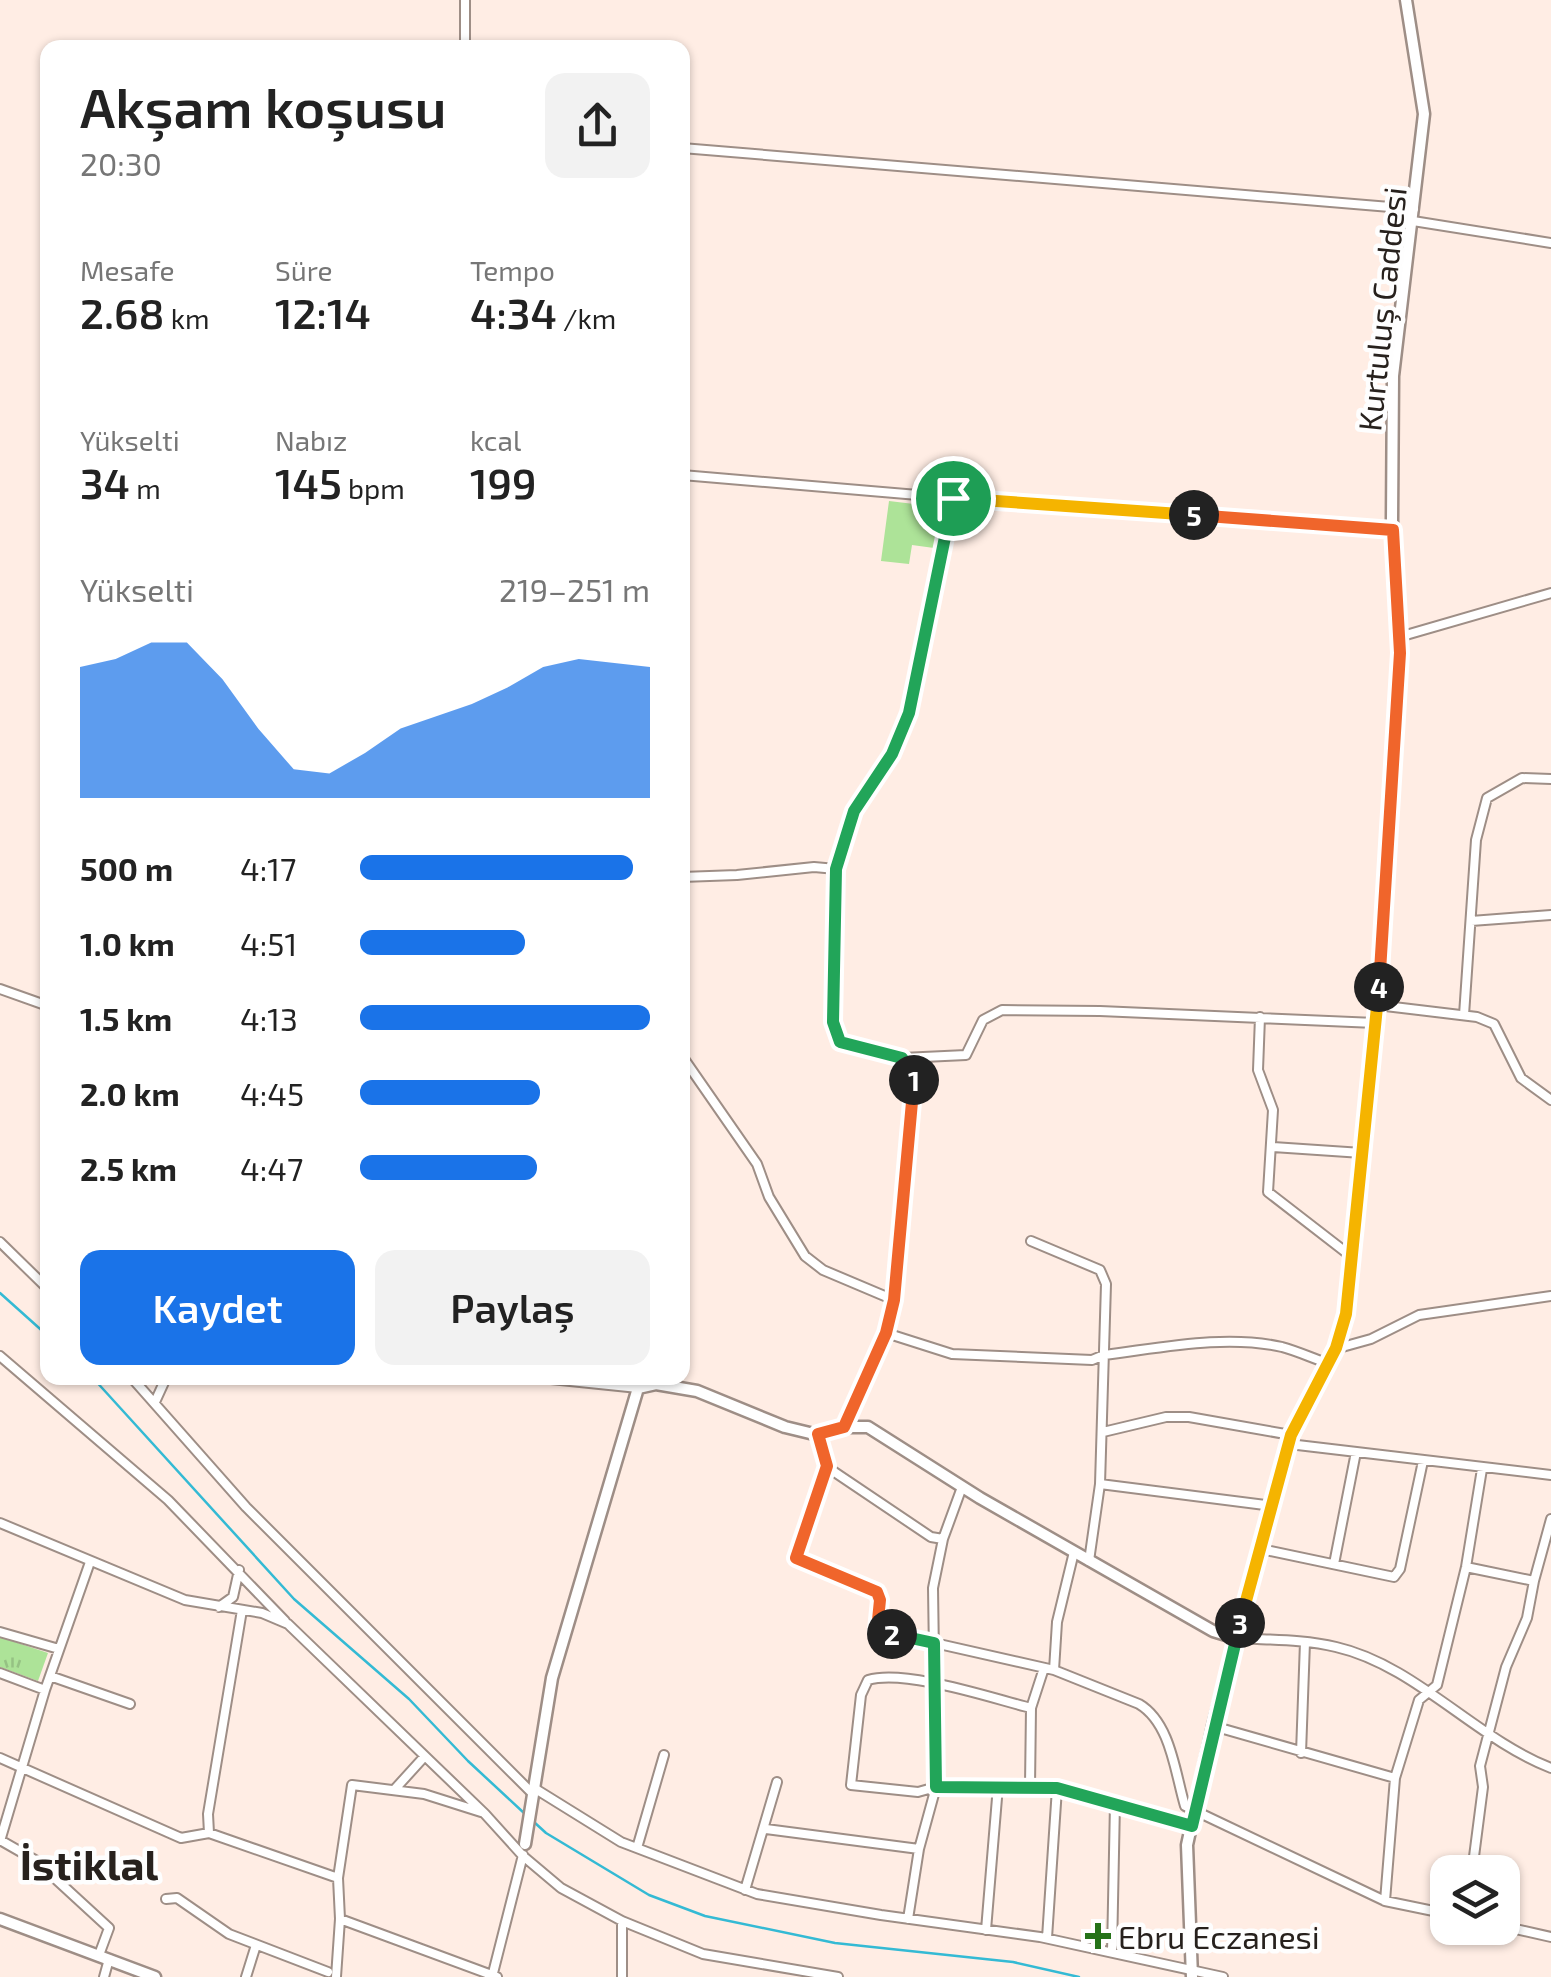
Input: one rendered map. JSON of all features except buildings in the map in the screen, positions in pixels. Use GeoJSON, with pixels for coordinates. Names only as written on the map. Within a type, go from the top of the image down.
{"type":"FeatureCollection","features":[{"type":"Feature","properties":{"kind":"main road","name":"Kurtuluş Caddesi"},"geometry":{"type":"LineString","coordinates":[[1192,1973],[1187,1845],[1213,1726],[1290,1440],[1336,1348],[1346,1314],[1376,1023],[1399,637],[1393,530],[1393,376],[1424,114],[1406,0]]}},
{"type":"Feature","properties":{"kind":"main road"},"geometry":{"type":"LineString","coordinates":[[524,1850],[552,1678],[635,1385]]}},
{"type":"Feature","properties":{"kind":"main road"},"geometry":{"type":"LineString","coordinates":[[662,1385],[696,1391],[785,1427],[818,1434],[844,1427],[868,1427],[1074,1552],[1213,1631],[1236,1638]]}},
{"type":"Feature","properties":{"kind":"main road"},"geometry":{"type":"LineString","coordinates":[[0,1919],[154,1977]]}},
{"type":"Feature","properties":{"kind":"street"},"geometry":{"type":"LineString","coordinates":[[465,0],[465,40]]}},
{"type":"Feature","properties":{"kind":"street"},"geometry":{"type":"LineString","coordinates":[[690,149],[1414,215],[1551,243]]}},
{"type":"Feature","properties":{"kind":"street"},"geometry":{"type":"LineString","coordinates":[[690,476],[1393,530]]}},
{"type":"Feature","properties":{"kind":"street"},"geometry":{"type":"LineString","coordinates":[[953,498],[909,713],[892,754],[854,811],[836,869],[833,1022],[840,1042],[902,1058],[966,1055],[984,1020],[1002,1010],[1376,1023]]}},
{"type":"Feature","properties":{"kind":"street"},"geometry":{"type":"LineString","coordinates":[[1399,637],[1551,593]]}},
{"type":"Feature","properties":{"kind":"street"},"geometry":{"type":"LineString","coordinates":[[1464,1016],[1476,840],[1487,798],[1522,778],[1551,779]]}},
{"type":"Feature","properties":{"kind":"street"},"geometry":{"type":"LineString","coordinates":[[690,876],[814,866],[836,869]]}},
{"type":"Feature","properties":{"kind":"street"},"geometry":{"type":"LineString","coordinates":[[1470,921],[1551,915]]}},
{"type":"Feature","properties":{"kind":"street"},"geometry":{"type":"LineString","coordinates":[[0,989],[40,1003]]}},
{"type":"Feature","properties":{"kind":"street"},"geometry":{"type":"LineString","coordinates":[[1377,1004],[1494,1024],[1521,1078],[1551,1100]]}},
{"type":"Feature","properties":{"kind":"street"},"geometry":{"type":"LineString","coordinates":[[1260,1017],[1258,1070],[1273,1110],[1268,1192],[1352,1256]]}},
{"type":"Feature","properties":{"kind":"street"},"geometry":{"type":"LineString","coordinates":[[844,1427],[886,1333],[894,1300],[914,1075],[902,1058]]}},
{"type":"Feature","properties":{"kind":"street"},"geometry":{"type":"LineString","coordinates":[[690,1068],[757,1164],[769,1197],[805,1256],[823,1270],[894,1300]]}},
{"type":"Feature","properties":{"kind":"street"},"geometry":{"type":"LineString","coordinates":[[1273,1147],[1362,1154]]}},
{"type":"Feature","properties":{"kind":"street"},"geometry":{"type":"LineString","coordinates":[[1030,1241],[1100,1270],[1106,1284],[1100,1484],[1089,1560]]}},
{"type":"Feature","properties":{"kind":"street"},"geometry":{"type":"LineString","coordinates":[[0,1242],[40,1281]]}},
{"type":"Feature","properties":{"kind":"street"},"geometry":{"type":"LineString","coordinates":[[1336,1348],[1372,1338],[1419,1315],[1551,1296]]}},
{"type":"Feature","properties":{"kind":"street"},"geometry":{"type":"LineString","coordinates":[[886,1333],[952,1354],[1092,1360],[1104,1355],[1197,1344],[1246,1344],[1282,1347],[1326,1363]]}},
{"type":"Feature","properties":{"kind":"street"},"geometry":{"type":"LineString","coordinates":[[0,1356],[168,1500],[288,1624],[561,1888],[622,1921],[704,1954],[838,1977]]}},
{"type":"Feature","properties":{"kind":"street"},"geometry":{"type":"LineString","coordinates":[[139,1385],[246,1507],[533,1795],[621,1842],[745,1890],[908,1919],[1047,1938],[1223,1977]]}},
{"type":"Feature","properties":{"kind":"street"},"geometry":{"type":"LineString","coordinates":[[155,1402],[163,1385]]}},
{"type":"Feature","properties":{"kind":"street"},"geometry":{"type":"LineString","coordinates":[[1103,1432],[1166,1417],[1190,1416],[1356,1452],[1551,1475]]}},
{"type":"Feature","properties":{"kind":"street"},"geometry":{"type":"LineString","coordinates":[[818,1434],[827,1466],[796,1558],[877,1592],[877,1630],[1049,1669],[1150,1710],[1162,1728],[1185,1806],[1385,1901],[1430,1910]]}},
{"type":"Feature","properties":{"kind":"street"},"geometry":{"type":"LineString","coordinates":[[1334,1564],[1356,1452]]}},
{"type":"Feature","properties":{"kind":"street"},"geometry":{"type":"LineString","coordinates":[[1261,1549],[1394,1578],[1400,1569],[1423,1461]]}},
{"type":"Feature","properties":{"kind":"street"},"geometry":{"type":"LineString","coordinates":[[827,1466],[931,1536],[943,1539]]}},
{"type":"Feature","properties":{"kind":"street"},"geometry":{"type":"LineString","coordinates":[[1385,1901],[1395,1778],[1419,1700],[1437,1685],[1466,1567],[1482,1469]]}},
{"type":"Feature","properties":{"kind":"street"},"geometry":{"type":"LineString","coordinates":[[1100,1484],[1273,1506]]}},
{"type":"Feature","properties":{"kind":"street"},"geometry":{"type":"LineString","coordinates":[[908,1919],[919,1850],[936,1787],[934,1588],[943,1539],[962,1486]]}},
{"type":"Feature","properties":{"kind":"street"},"geometry":{"type":"LineString","coordinates":[[1474,1855],[1483,1787],[1480,1766],[1487,1733],[1506,1668],[1527,1618],[1551,1519]]}},
{"type":"Feature","properties":{"kind":"street"},"geometry":{"type":"LineString","coordinates":[[0,1523],[185,1600],[262,1612],[288,1624]]}},
{"type":"Feature","properties":{"kind":"street"},"geometry":{"type":"LineString","coordinates":[[1030,1786],[1031,1708],[1049,1669],[1074,1552]]}},
{"type":"Feature","properties":{"kind":"street"},"geometry":{"type":"LineString","coordinates":[[90,1562],[45,1690],[0,1841],[34,1860],[109,1928],[104,1977]]}},
{"type":"Feature","properties":{"kind":"street"},"geometry":{"type":"LineString","coordinates":[[1466,1567],[1534,1581]]}},
{"type":"Feature","properties":{"kind":"street"},"geometry":{"type":"LineString","coordinates":[[218,1607],[233,1597],[239,1570]]}},
{"type":"Feature","properties":{"kind":"street"},"geometry":{"type":"LineString","coordinates":[[209,1833],[208,1814],[242,1610]]}},
{"type":"Feature","properties":{"kind":"street"},"geometry":{"type":"LineString","coordinates":[[0,1632],[59,1650]]}},
{"type":"Feature","properties":{"kind":"street"},"geometry":{"type":"LineString","coordinates":[[1236,1638],[1305,1642],[1337,1647],[1368,1658],[1428,1692],[1529,1759],[1551,1768]]}},
{"type":"Feature","properties":{"kind":"street"},"geometry":{"type":"LineString","coordinates":[[1300,1754],[1305,1642]]}},
{"type":"Feature","properties":{"kind":"street"},"geometry":{"type":"LineString","coordinates":[[0,1673],[45,1690]]}},
{"type":"Feature","properties":{"kind":"street"},"geometry":{"type":"LineString","coordinates":[[50,1676],[130,1704]]}},
{"type":"Feature","properties":{"kind":"street"},"geometry":{"type":"LineString","coordinates":[[1031,1708],[936,1684],[878,1677],[868,1680],[861,1695],[851,1785],[918,1792],[936,1787],[1057,1788],[1192,1826]]}},
{"type":"Feature","properties":{"kind":"street"},"geometry":{"type":"LineString","coordinates":[[1213,1726],[1300,1754],[1395,1778]]}},
{"type":"Feature","properties":{"kind":"street"},"geometry":{"type":"LineString","coordinates":[[637,1848],[664,1755]]}},
{"type":"Feature","properties":{"kind":"street"},"geometry":{"type":"LineString","coordinates":[[394,1790],[424,1756]]}},
{"type":"Feature","properties":{"kind":"street"},"geometry":{"type":"LineString","coordinates":[[0,1758],[181,1838],[209,1833],[338,1878]]}},
{"type":"Feature","properties":{"kind":"street"},"geometry":{"type":"LineString","coordinates":[[745,1890],[777,1782]]}},
{"type":"Feature","properties":{"kind":"street"},"geometry":{"type":"LineString","coordinates":[[166,1899],[177,1898],[229,1934],[332,1975],[340,1919],[338,1878],[352,1785],[424,1794],[485,1814]]}},
{"type":"Feature","properties":{"kind":"street"},"geometry":{"type":"LineString","coordinates":[[986,1930],[998,1786]]}},
{"type":"Feature","properties":{"kind":"street"},"geometry":{"type":"LineString","coordinates":[[1047,1938],[1057,1788]]}},
{"type":"Feature","properties":{"kind":"street"},"geometry":{"type":"LineString","coordinates":[[1112,1952],[1114,1804]]}},
{"type":"Feature","properties":{"kind":"street"},"geometry":{"type":"LineString","coordinates":[[766,1828],[919,1850]]}},
{"type":"Feature","properties":{"kind":"street"},"geometry":{"type":"LineString","coordinates":[[340,1919],[494,1976],[524,1850]]}},
{"type":"Feature","properties":{"kind":"street"},"geometry":{"type":"LineString","coordinates":[[622,1921],[622,1977]]}},
{"type":"Feature","properties":{"kind":"street"},"geometry":{"type":"LineString","coordinates":[[1520,1930],[1551,1937]]}},
{"type":"Feature","properties":{"kind":"street"},"geometry":{"type":"LineString","coordinates":[[246,1977],[256,1944]]}},
{"type":"Feature","properties":{"kind":"street"},"geometry":{"type":"LineString","coordinates":[[747,1962],[747,1977]]}},
{"type":"Feature","properties":{"kind":"green space"},"geometry":{"type":"Polygon","coordinates":[[[889,501],[939,507],[934,548],[912,545],[909,564],[881,561],[889,501]]]}},
{"type":"Feature","properties":{"kind":"green space"},"geometry":{"type":"Polygon","coordinates":[[[0,1637],[48,1653],[38,1681],[0,1667],[0,1637]]]}},
{"type":"Feature","properties":{"kind":"waterway"},"geometry":{"type":"LineString","coordinates":[[0,1293],[40,1329]]}},
{"type":"Feature","properties":{"kind":"waterway"},"geometry":{"type":"LineString","coordinates":[[99,1385],[294,1599],[409,1699],[524,1813]]}},
{"type":"Feature","properties":{"kind":"waterway"},"geometry":{"type":"LineString","coordinates":[[534,1822],[649,1895],[705,1916],[835,1943],[1013,1962],[1079,1977]]}},
{"type":"Feature","properties":{"kind":"place","name":"Ebru Eczanesi"},"geometry":{"type":"Point","coordinates":[1098,1936]}},
{"type":"Feature","properties":{"kind":"district","name":"İstiklal"},"geometry":{"type":"Point","coordinates":[89,1863]}},
{"type":"Feature","properties":{"kind":"route"},"geometry":{"type":"LineString","coordinates":[[953,498],[1393,530],[1400,653],[1384,923],[1346,1314],[1336,1348],[1288,1444],[1213,1726],[1192,1826],[1057,1788],[936,1787],[934,1643],[877,1630],[877,1592],[796,1558],[827,1466],[818,1434],[844,1427],[886,1333],[894,1300],[914,1075],[902,1058],[840,1042],[835,1035],[836,869],[854,811],[892,754],[909,713],[953,498]]}}]}
